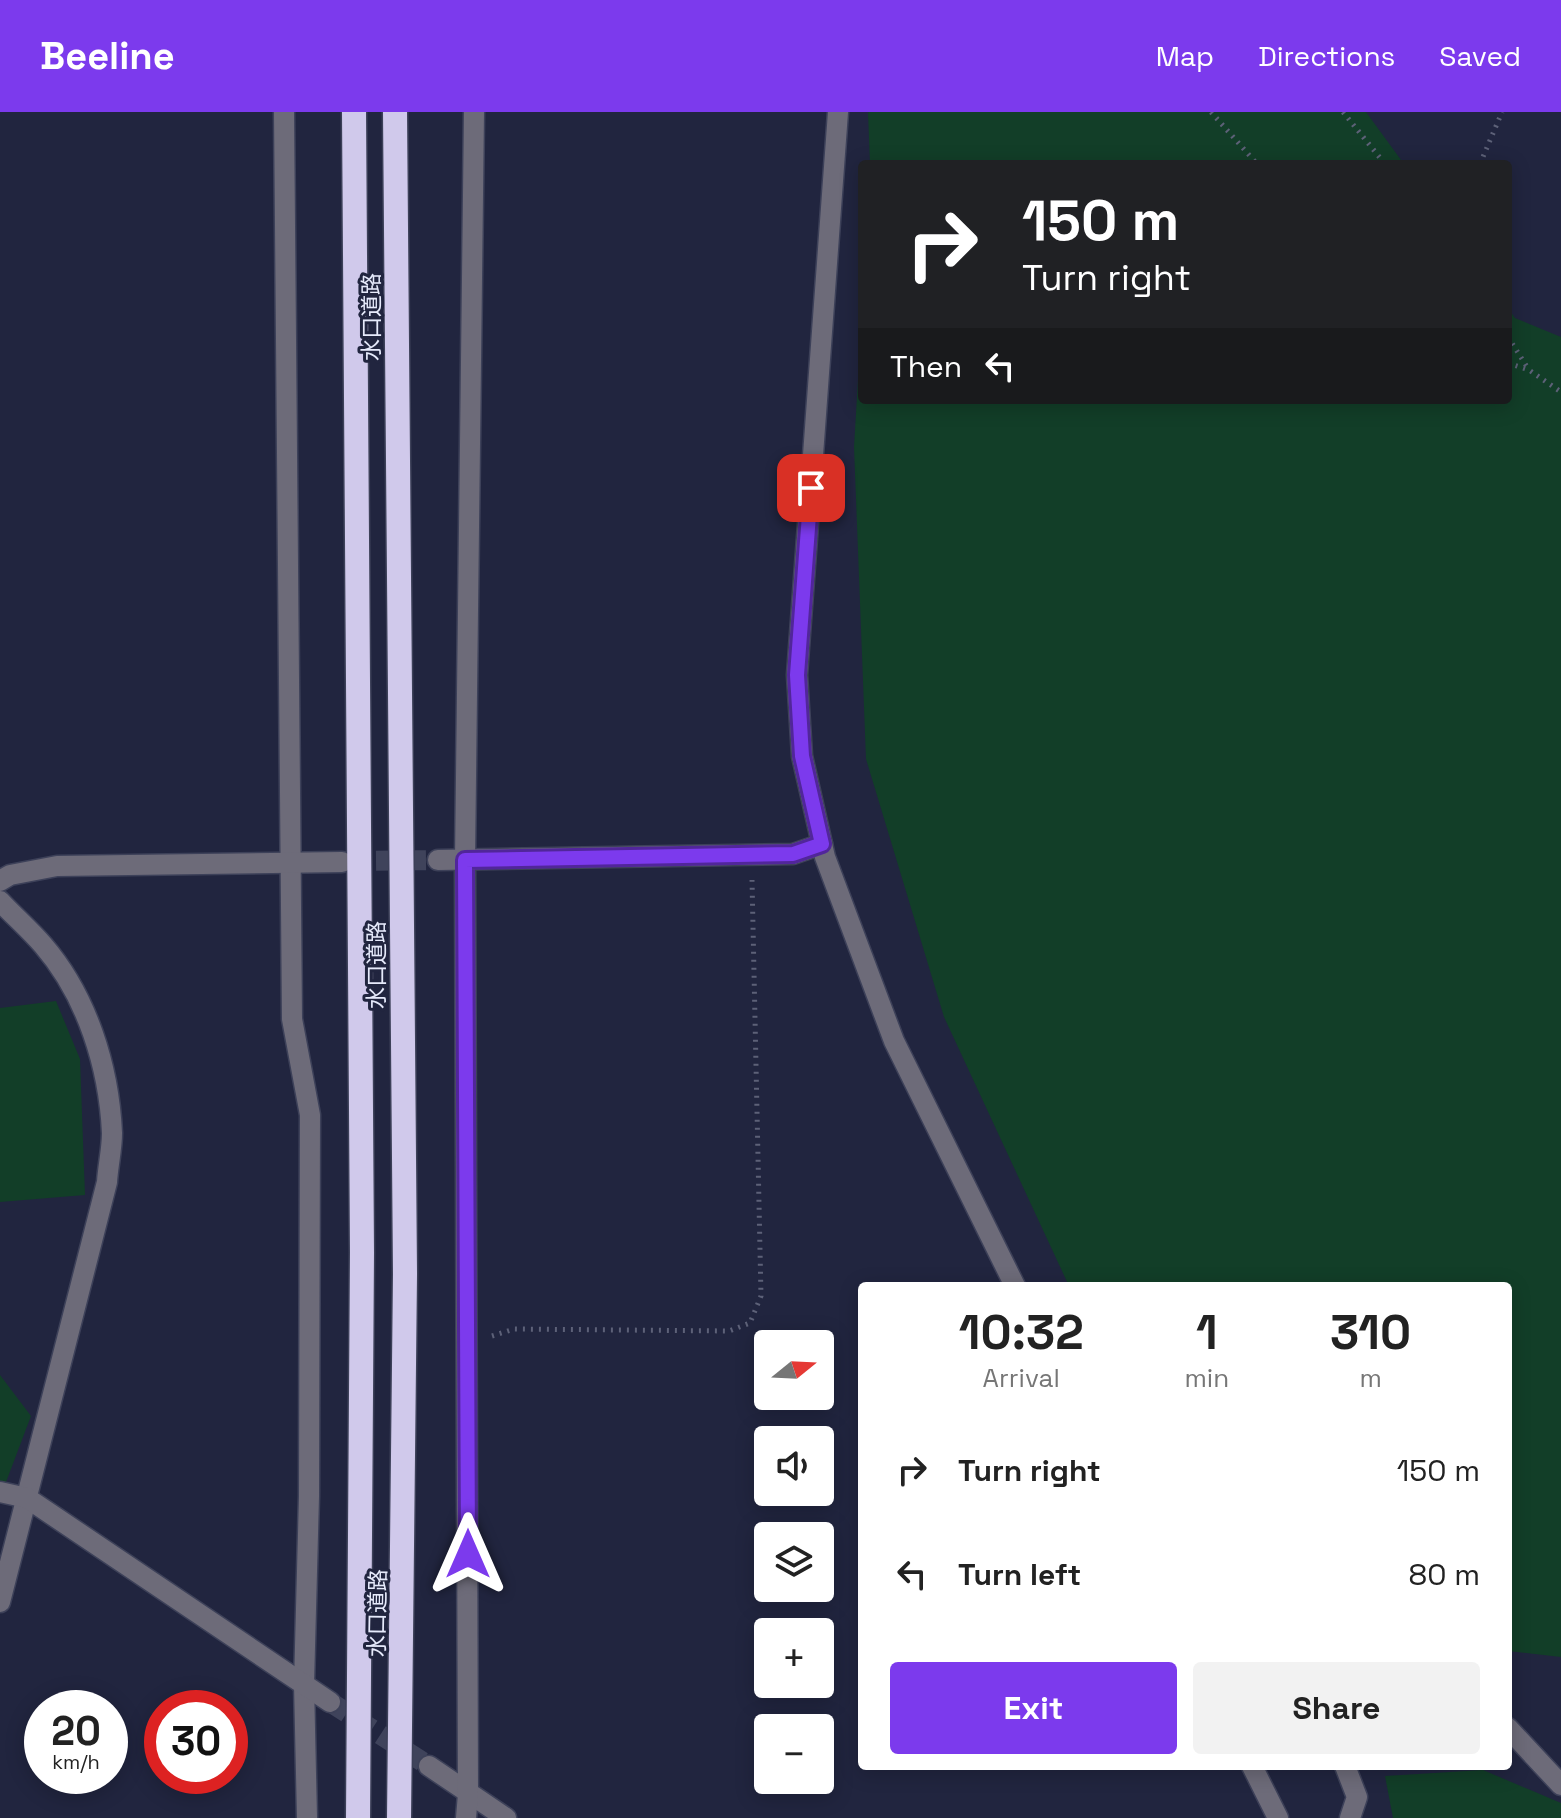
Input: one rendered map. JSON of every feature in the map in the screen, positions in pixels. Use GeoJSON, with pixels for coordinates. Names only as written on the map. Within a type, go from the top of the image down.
{"type":"FeatureCollection","features":[{"type":"Feature","properties":{"kind":"highway","name":"水口道路"},"geometry":{"type":"LineString","coordinates":[[354,112],[362,1252],[358,1818]]}},
{"type":"Feature","properties":{"kind":"highway","name":"水口道路"},"geometry":{"type":"LineString","coordinates":[[395,112],[405,1274],[399,1818]]}},
{"type":"Feature","properties":{"kind":"street"},"geometry":{"type":"LineString","coordinates":[[284,112],[292,1019],[310,1115],[309,1496],[304,1684],[307,1818]]}},
{"type":"Feature","properties":{"kind":"street"},"geometry":{"type":"LineString","coordinates":[[466,1818],[468,1344],[465,860],[474,112]]}},
{"type":"Feature","properties":{"kind":"street"},"geometry":{"type":"LineString","coordinates":[[838,112],[797,675],[802,756],[825,857],[894,1041],[1013,1282]]}},
{"type":"Feature","properties":{"kind":"street"},"geometry":{"type":"LineString","coordinates":[[438,860],[793,854],[822,844]]}},
{"type":"Feature","properties":{"kind":"street"},"geometry":{"type":"LineString","coordinates":[[0,881],[10,875],[57,866],[342,862]]}},
{"type":"Feature","properties":{"kind":"street"},"geometry":{"type":"LineString","coordinates":[[0,901],[45,947],[71,986],[87,1019],[106,1076],[112,1136],[107,1182],[0,1602]]}},
{"type":"Feature","properties":{"kind":"street"},"geometry":{"type":"LineString","coordinates":[[0,1492],[27,1498],[330,1702]]}},
{"type":"Feature","properties":{"kind":"street"},"geometry":{"type":"LineString","coordinates":[[1512,1732],[1561,1785]]}},
{"type":"Feature","properties":{"kind":"street"},"geometry":{"type":"LineString","coordinates":[[429,1766],[506,1818]]}},
{"type":"Feature","properties":{"kind":"street"},"geometry":{"type":"LineString","coordinates":[[1254,1770],[1278,1818]]}},
{"type":"Feature","properties":{"kind":"street"},"geometry":{"type":"LineString","coordinates":[[1347,1770],[1357,1797],[1350,1818]]}},
{"type":"Feature","properties":{"kind":"path"},"geometry":{"type":"LineString","coordinates":[[1211,112],[1253,160]]}},
{"type":"Feature","properties":{"kind":"path"},"geometry":{"type":"LineString","coordinates":[[1343,112],[1382,160]]}},
{"type":"Feature","properties":{"kind":"path"},"geometry":{"type":"LineString","coordinates":[[1482,160],[1502,112]]}},
{"type":"Feature","properties":{"kind":"path"},"geometry":{"type":"LineString","coordinates":[[1512,343],[1529,370]]}},
{"type":"Feature","properties":{"kind":"path"},"geometry":{"type":"LineString","coordinates":[[1512,364],[1529,370],[1561,392]]}},
{"type":"Feature","properties":{"kind":"path"},"geometry":{"type":"LineString","coordinates":[[468,1344],[514,1329],[729,1331],[750,1323],[761,1296],[752,855]]}},
{"type":"Feature","properties":{"kind":"green space"},"geometry":{"type":"Polygon","coordinates":[[[868,112],[1366,112],[1401,160],[870,160],[868,112]]]}},
{"type":"Feature","properties":{"kind":"green space"},"geometry":{"type":"Polygon","coordinates":[[[1512,314],[1515,318],[1561,337],[1561,1657],[1512,1651],[1512,1282],[1067,1282],[944,1017],[866,759],[854,447],[858,380],[858,404],[1512,404],[1512,314]]]}},
{"type":"Feature","properties":{"kind":"green space"},"geometry":{"type":"Polygon","coordinates":[[[56,1001],[80,1059],[85,1195],[0,1202],[0,1008],[56,1001]]]}},
{"type":"Feature","properties":{"kind":"green space"},"geometry":{"type":"Polygon","coordinates":[[[0,1375],[31,1416],[0,1498],[0,1375]]]}},
{"type":"Feature","properties":{"kind":"green space"},"geometry":{"type":"Polygon","coordinates":[[[1483,1770],[1561,1803],[1561,1818],[1393,1818],[1385,1776],[1483,1770]]]}},
{"type":"Feature","properties":{"kind":"tunnel"},"geometry":{"type":"LineString","coordinates":[[346,861],[438,860]]}},
{"type":"Feature","properties":{"kind":"tunnel"},"geometry":{"type":"LineString","coordinates":[[330,1702],[429,1766]]}},
{"type":"Feature","properties":{"kind":"route"},"geometry":{"type":"LineString","coordinates":[[468,1554],[465,860],[793,854],[822,844],[802,756],[797,675],[811,488]]}}]}
